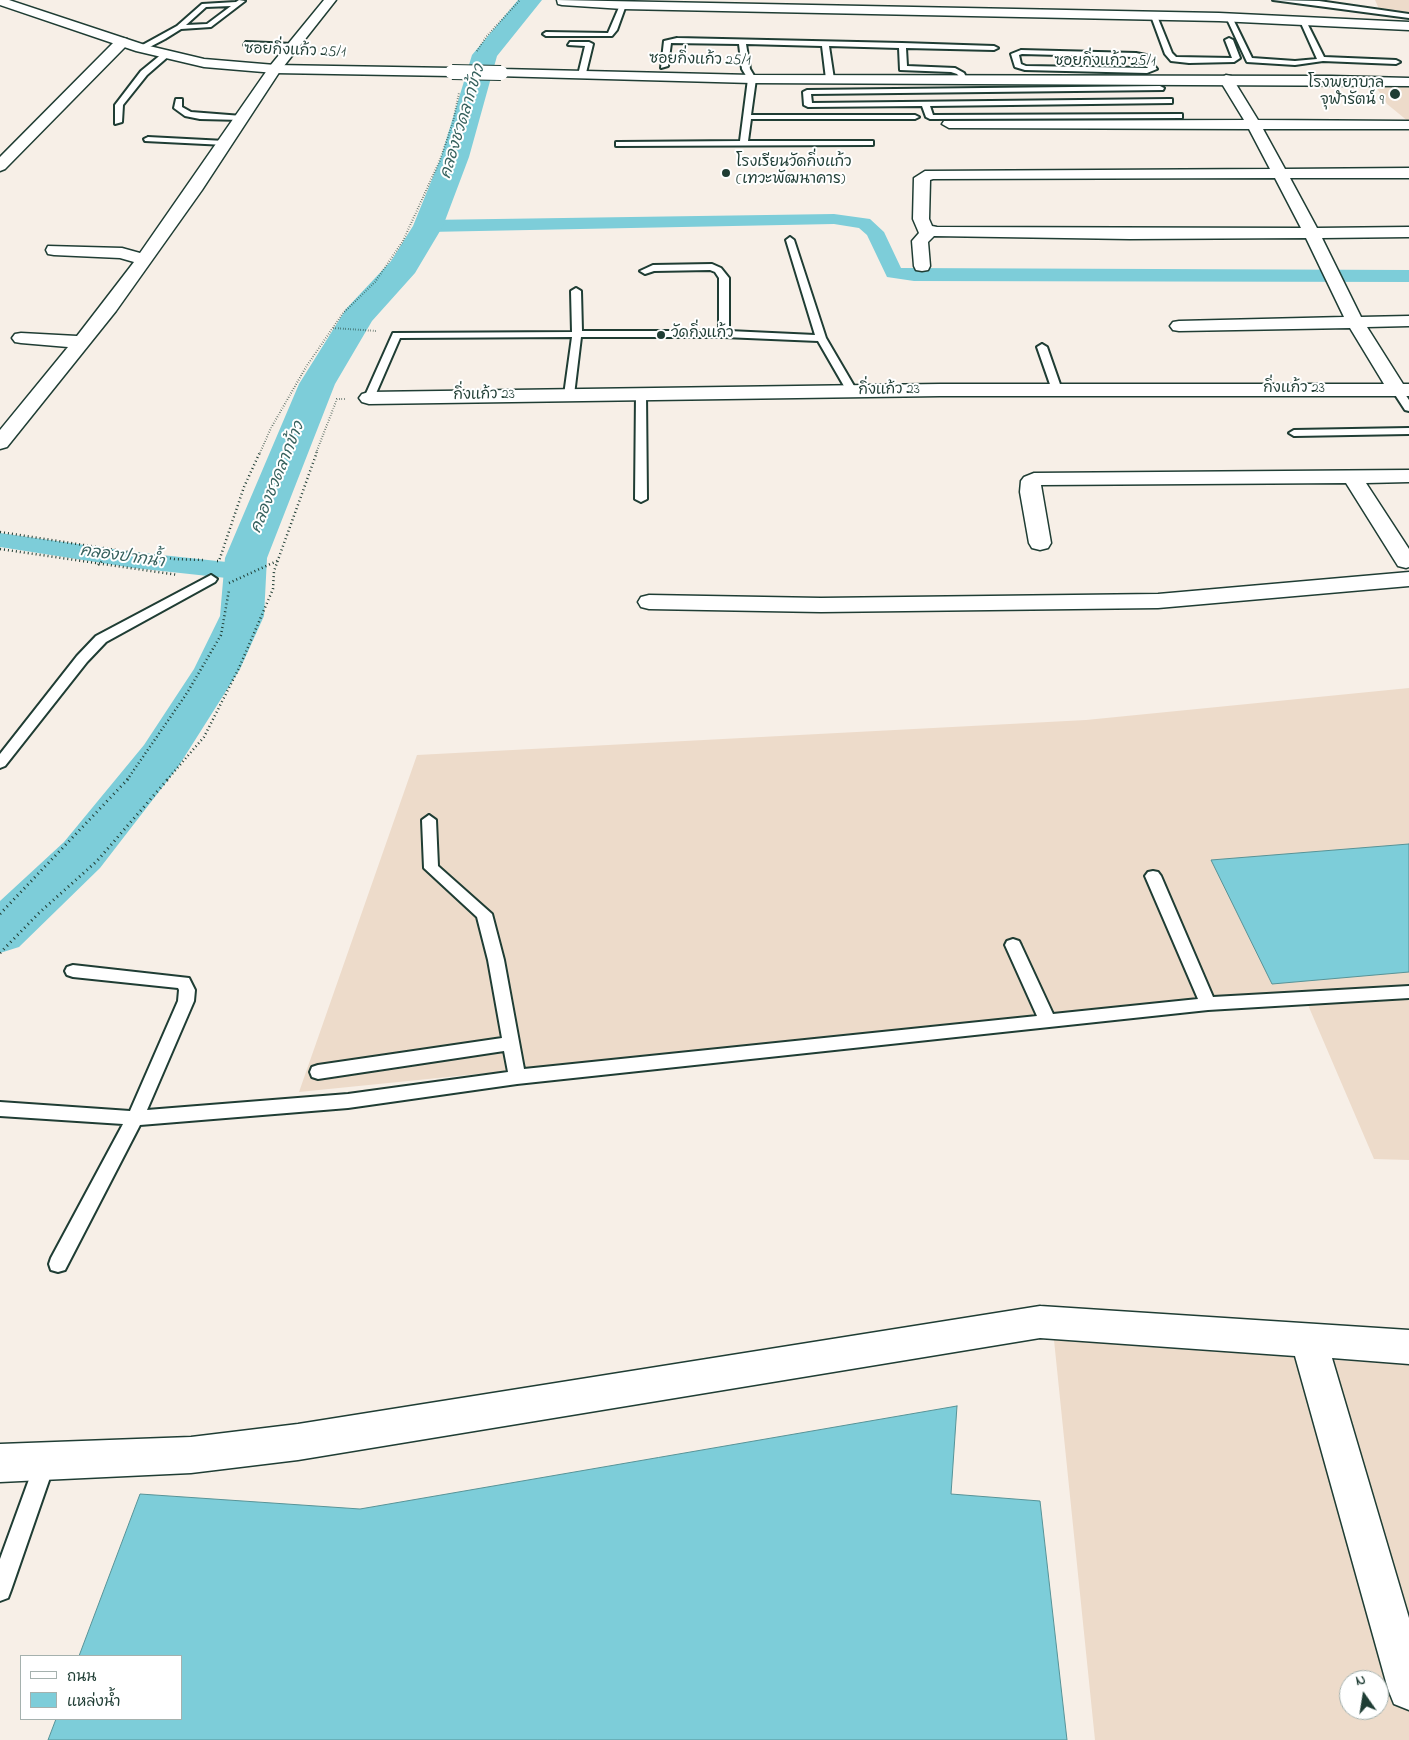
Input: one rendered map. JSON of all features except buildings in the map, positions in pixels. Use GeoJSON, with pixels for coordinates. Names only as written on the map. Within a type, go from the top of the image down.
{"type":"FeatureCollection","features":[{"type":"Feature","properties":{"kind":"street"},"geometry":{"type":"LineString","coordinates":[[0,443],[82,342],[143,260],[275,69],[330,0]]}},
{"type":"Feature","properties":{"kind":"street"},"geometry":{"type":"LineString","coordinates":[[562,1],[623,5],[1154,16],[1409,26]]}},
{"type":"Feature","properties":{"kind":"street","name":"ซอยกิ่งแก้ว 25/1"},"geometry":{"type":"LineString","coordinates":[[2,4],[166,55],[204,63],[275,69],[752,79],[963,80],[1064,75],[1157,84],[1226,79],[1409,82]]}},
{"type":"Feature","properties":{"kind":"street"},"geometry":{"type":"LineString","coordinates":[[0,166],[122,42]]}},
{"type":"Feature","properties":{"kind":"street"},"geometry":{"type":"LineString","coordinates":[[1226,79],[1254,125],[1312,233],[1355,322],[1403,390]]}},
{"type":"Feature","properties":{"kind":"street"},"geometry":{"type":"LineString","coordinates":[[949,124],[1409,126]]}},
{"type":"Feature","properties":{"kind":"street"},"geometry":{"type":"LineString","coordinates":[[1409,173],[930,174],[922,178],[921,219],[925,230],[929,232],[1130,234],[1409,232]]}},
{"type":"Feature","properties":{"kind":"street"},"geometry":{"type":"LineString","coordinates":[[922,266],[920,241],[929,232]]}},
{"type":"Feature","properties":{"kind":"street"},"geometry":{"type":"LineString","coordinates":[[54,250],[122,253],[143,260]]}},
{"type":"Feature","properties":{"kind":"street"},"geometry":{"type":"LineString","coordinates":[[1178,326],[1409,321]]}},
{"type":"Feature","properties":{"kind":"street"},"geometry":{"type":"LineString","coordinates":[[21,338],[82,342]]}},
{"type":"Feature","properties":{"kind":"street","name":"กิ่งแก้ว 23"},"geometry":{"type":"LineString","coordinates":[[369,398],[852,391],[1403,390]]}},
{"type":"Feature","properties":{"kind":"street"},"geometry":{"type":"LineString","coordinates":[[649,602],[841,605],[1158,601],[1407,570],[1352,476]]}},
{"type":"Feature","properties":{"kind":"street"},"geometry":{"type":"LineString","coordinates":[[1040,543],[1030,492],[1031,481],[1034,479],[1409,476]]}},
{"type":"Feature","properties":{"kind":"street"},"geometry":{"type":"LineString","coordinates":[[0,1463],[191,1455],[298,1442],[1040,1322],[1409,1347]]}},
{"type":"Feature","properties":{"kind":"street"},"geometry":{"type":"LineString","coordinates":[[1309,1340],[1409,1689]]}},
{"type":"Feature","properties":{"kind":"lane"},"geometry":{"type":"LineString","coordinates":[[1276,0],[1317,2],[1370,12],[1409,16]]}},
{"type":"Feature","properties":{"kind":"lane"},"geometry":{"type":"LineString","coordinates":[[179,27],[209,26],[241,2]]}},
{"type":"Feature","properties":{"kind":"lane"},"geometry":{"type":"LineString","coordinates":[[141,48],[163,38],[204,5],[241,2]]}},
{"type":"Feature","properties":{"kind":"lane"},"geometry":{"type":"LineString","coordinates":[[546,34],[610,35],[614,30],[623,5]]}},
{"type":"Feature","properties":{"kind":"lane"},"geometry":{"type":"LineString","coordinates":[[1154,16],[1169,54],[1178,60],[1234,60],[1236,58],[1226,34]]}},
{"type":"Feature","properties":{"kind":"lane"},"geometry":{"type":"LineString","coordinates":[[1224,20],[1250,60],[1300,63],[1319,61],[1321,58],[1396,62]]}},
{"type":"Feature","properties":{"kind":"lane"},"geometry":{"type":"LineString","coordinates":[[1303,21],[1321,58]]}},
{"type":"Feature","properties":{"kind":"lane"},"geometry":{"type":"LineString","coordinates":[[664,66],[668,41],[672,40],[994,48]]}},
{"type":"Feature","properties":{"kind":"lane"},"geometry":{"type":"LineString","coordinates":[[742,41],[746,69],[752,79],[744,144]]}},
{"type":"Feature","properties":{"kind":"lane"},"geometry":{"type":"LineString","coordinates":[[825,43],[830,79]]}},
{"type":"Feature","properties":{"kind":"lane"},"geometry":{"type":"LineString","coordinates":[[246,44],[293,46]]}},
{"type":"Feature","properties":{"kind":"lane"},"geometry":{"type":"LineString","coordinates":[[563,44],[589,44],[582,75]]}},
{"type":"Feature","properties":{"kind":"lane"},"geometry":{"type":"LineString","coordinates":[[902,45],[903,68],[952,70],[960,73],[963,80]]}},
{"type":"Feature","properties":{"kind":"lane"},"geometry":{"type":"LineString","coordinates":[[1015,54],[1136,55],[1143,57],[1153,69],[1147,71],[1064,75],[1022,67],[1018,65],[1015,54]]}},
{"type":"Feature","properties":{"kind":"lane"},"geometry":{"type":"LineString","coordinates":[[118,122],[119,105],[144,73],[166,55]]}},
{"type":"Feature","properties":{"kind":"lane"},"geometry":{"type":"LineString","coordinates":[[925,104],[930,117],[1179,116],[1157,84],[807,92],[808,105],[925,104],[1169,102]]}},
{"type":"Feature","properties":{"kind":"lane"},"geometry":{"type":"LineString","coordinates":[[179,101],[178,108],[188,114],[200,117],[242,118]]}},
{"type":"Feature","properties":{"kind":"lane"},"geometry":{"type":"LineString","coordinates":[[746,117],[915,117]]}},
{"type":"Feature","properties":{"kind":"lane"},"geometry":{"type":"LineString","coordinates":[[148,140],[225,143]]}},
{"type":"Feature","properties":{"kind":"lane"},"geometry":{"type":"LineString","coordinates":[[619,144],[870,143]]}},
{"type":"Feature","properties":{"kind":"lane"},"geometry":{"type":"LineString","coordinates":[[790,240],[821,338],[852,391]]}},
{"type":"Feature","properties":{"kind":"lane"},"geometry":{"type":"LineString","coordinates":[[644,271],[712,267],[718,270],[724,278],[724,334]]}},
{"type":"Feature","properties":{"kind":"lane"},"geometry":{"type":"LineString","coordinates":[[570,395],[577,334],[576,291]]}},
{"type":"Feature","properties":{"kind":"lane"},"geometry":{"type":"LineString","coordinates":[[369,398],[396,335],[724,334],[821,338]]}},
{"type":"Feature","properties":{"kind":"lane"},"geometry":{"type":"LineString","coordinates":[[1042,347],[1057,390]]}},
{"type":"Feature","properties":{"kind":"lane"},"geometry":{"type":"LineString","coordinates":[[1403,390],[1409,408]]}},
{"type":"Feature","properties":{"kind":"lane"},"geometry":{"type":"LineString","coordinates":[[641,394],[641,499]]}},
{"type":"Feature","properties":{"kind":"lane"},"geometry":{"type":"LineString","coordinates":[[1294,433],[1409,431]]}},
{"type":"Feature","properties":{"kind":"lane"},"geometry":{"type":"LineString","coordinates":[[0,762],[82,658],[101,639],[211,579]]}},
{"type":"Feature","properties":{"kind":"lane"},"geometry":{"type":"LineString","coordinates":[[428,820],[431,868],[484,914],[496,960],[518,1077]]}},
{"type":"Feature","properties":{"kind":"lane"},"geometry":{"type":"LineString","coordinates":[[1153,876],[1208,1004]]}},
{"type":"Feature","properties":{"kind":"lane"},"geometry":{"type":"LineString","coordinates":[[1013,946],[1048,1022]]}},
{"type":"Feature","properties":{"kind":"lane"},"geometry":{"type":"LineString","coordinates":[[58,1264],[135,1118],[186,1001],[187,990],[183,982],[73,972]]}},
{"type":"Feature","properties":{"kind":"lane"},"geometry":{"type":"LineString","coordinates":[[0,1109],[135,1118],[348,1101],[518,1077],[1208,1004],[1409,992]]}},
{"type":"Feature","properties":{"kind":"lane"},"geometry":{"type":"LineString","coordinates":[[318,1072],[511,1043]]}},
{"type":"Feature","properties":{"kind":"lane"},"geometry":{"type":"LineString","coordinates":[[0,1590],[45,1461]]}},
{"type":"Feature","properties":{"kind":"path"},"geometry":{"type":"LineString","coordinates":[[474,56],[486,37],[520,0]]}},
{"type":"Feature","properties":{"kind":"path"},"geometry":{"type":"LineString","coordinates":[[0,532],[174,559],[219,561],[244,487],[271,428],[306,367],[343,313],[375,282],[403,241],[440,160],[453,122],[460,88]]}},
{"type":"Feature","properties":{"kind":"path"},"geometry":{"type":"LineString","coordinates":[[332,328],[372,331]]}},
{"type":"Feature","properties":{"kind":"path"},"geometry":{"type":"LineString","coordinates":[[0,953],[39,913],[97,861],[204,737],[239,668],[273,589],[274,571],[277,561],[337,399],[369,398]]}},
{"type":"Feature","properties":{"kind":"path"},"geometry":{"type":"LineString","coordinates":[[0,549],[229,583],[277,561]]}},
{"type":"Feature","properties":{"kind":"path"},"geometry":{"type":"LineString","coordinates":[[98,564],[113,550]]}},
{"type":"Feature","properties":{"kind":"path"},"geometry":{"type":"LineString","coordinates":[[0,914],[126,781],[187,693],[221,635],[229,583]]}},
{"type":"Feature","properties":{"kind":"shaded area"},"geometry":{"type":"Polygon","coordinates":[[[1375,0],[1409,0],[1409,12],[1379,9],[1375,0]]]}},
{"type":"Feature","properties":{"kind":"shaded area","name":"โรงพยาบาล จุฬารัตน์ 9"},"geometry":{"type":"Polygon","coordinates":[[[1373,82],[1409,83],[1409,122],[1387,104],[1373,82]]]}},
{"type":"Feature","properties":{"kind":"shaded area"},"geometry":{"type":"Polygon","coordinates":[[[1409,688],[1409,1160],[1374,1159],[1302,991],[299,1092],[417,755],[1086,720],[1409,688]]]}},
{"type":"Feature","properties":{"kind":"shaded area"},"geometry":{"type":"Polygon","coordinates":[[[1054,1340],[1409,1365],[1409,1740],[1095,1740],[1054,1340]]]}},
{"type":"Feature","properties":{"kind":"water"},"geometry":{"type":"Polygon","coordinates":[[[1409,844],[1409,972],[1272,984],[1211,860],[1409,844]]]}},
{"type":"Feature","properties":{"kind":"water"},"geometry":{"type":"Polygon","coordinates":[[[957,1406],[951,1494],[1040,1501],[1067,1740],[48,1740],[56,1720],[182,1720],[182,1655],[79,1655],[140,1494],[360,1509],[957,1406]]]}},
{"type":"Feature","properties":{"kind":"waterway","name":"คลองชวดลากข้าว"},"geometry":{"type":"LineString","coordinates":[[0,933],[82,855],[161,756],[217,669],[242,616],[246,558],[317,384],[358,316],[404,266],[428,226],[455,157],[485,55],[530,0]]}},
{"type":"Feature","properties":{"kind":"waterway"},"geometry":{"type":"LineString","coordinates":[[428,226],[834,219],[864,223],[875,232],[894,273],[914,275],[1409,276]]}},
{"type":"Feature","properties":{"kind":"waterway","name":"คลองปากน้ำ"},"geometry":{"type":"LineString","coordinates":[[0,540],[134,560],[245,572]]}},
{"type":"Feature","properties":{"kind":"place","name":"โรงพยาบาล จุฬารัตน์ 9"},"geometry":{"type":"Point","coordinates":[1395,94]}},
{"type":"Feature","properties":{"kind":"place","name":"โรงเรียนวัดกิ่งแก้ว (เทวะพัฒนาคาร)"},"geometry":{"type":"Point","coordinates":[726,173]}},
{"type":"Feature","properties":{"kind":"place","name":"วัดกิ่งแก้ว"},"geometry":{"type":"Point","coordinates":[661,335]}}]}
